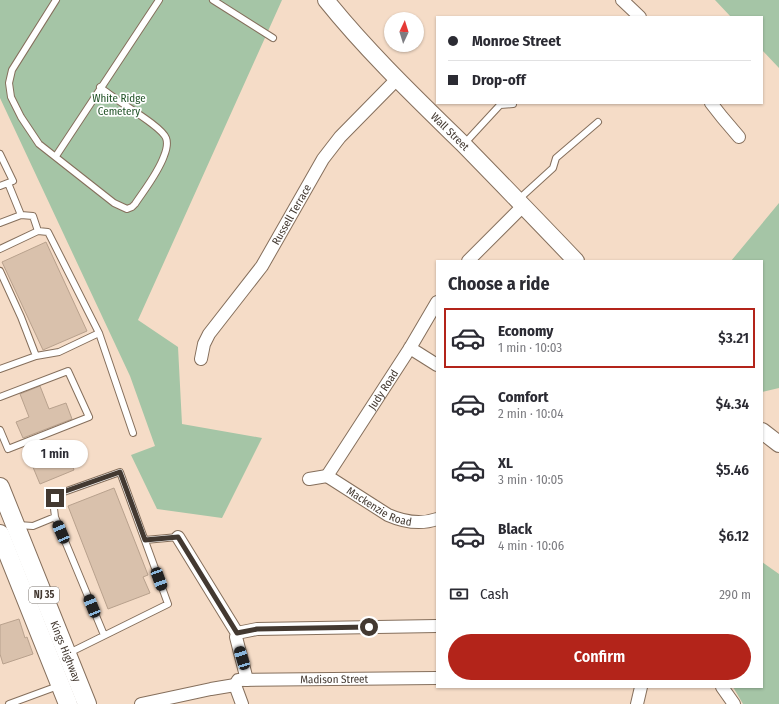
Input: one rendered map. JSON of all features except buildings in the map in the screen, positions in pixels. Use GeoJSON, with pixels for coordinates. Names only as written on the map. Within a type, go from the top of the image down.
{"type":"FeatureCollection","features":[{"type":"Feature","properties":{"kind":"main road","name":"Kings Highway"},"geometry":{"type":"LineString","coordinates":[[0,487],[67,653],[90,701]]}},
{"type":"Feature","properties":{"kind":"main road","name":"Kings Highway"},"geometry":{"type":"LineString","coordinates":[[2,544],[68,704]]}},
{"type":"Feature","properties":{"kind":"street","name":"Wall Street"},"geometry":{"type":"LineString","coordinates":[[326,0],[397,80],[463,145],[575,260]]}},
{"type":"Feature","properties":{"kind":"street"},"geometry":{"type":"LineString","coordinates":[[622,0],[639,16]]}},
{"type":"Feature","properties":{"kind":"street","name":"Russell Terrace"},"geometry":{"type":"LineString","coordinates":[[201,359],[204,344],[209,334],[262,266],[323,159],[340,137],[397,80]]}},
{"type":"Feature","properties":{"kind":"street"},"geometry":{"type":"LineString","coordinates":[[712,104],[739,137]]}},
{"type":"Feature","properties":{"kind":"street"},"geometry":{"type":"LineString","coordinates":[[469,260],[520,203]]}},
{"type":"Feature","properties":{"kind":"street","name":"Judy Road"},"geometry":{"type":"LineString","coordinates":[[327,476],[410,348],[436,304]]}},
{"type":"Feature","properties":{"kind":"street"},"geometry":{"type":"LineString","coordinates":[[410,348],[436,365]]}},
{"type":"Feature","properties":{"kind":"street"},"geometry":{"type":"LineString","coordinates":[[763,432],[779,444]]}},
{"type":"Feature","properties":{"kind":"street"},"geometry":{"type":"LineString","coordinates":[[309,479],[327,476]]}},
{"type":"Feature","properties":{"kind":"street","name":"Mackenzie Road"},"geometry":{"type":"LineString","coordinates":[[327,476],[346,490],[388,516],[418,522],[436,519]]}},
{"type":"Feature","properties":{"kind":"street"},"geometry":{"type":"LineString","coordinates":[[178,537],[237,633],[236,637],[247,680]]}},
{"type":"Feature","properties":{"kind":"street"},"geometry":{"type":"LineString","coordinates":[[237,633],[257,629],[436,626]]}},
{"type":"Feature","properties":{"kind":"street","name":"Madison Street"},"geometry":{"type":"LineString","coordinates":[[235,685],[238,680],[436,678]]}},
{"type":"Feature","properties":{"kind":"street"},"geometry":{"type":"LineString","coordinates":[[147,703],[235,685],[242,704]]}},
{"type":"Feature","properties":{"kind":"street"},"geometry":{"type":"LineString","coordinates":[[638,704],[641,688]]}},
{"type":"Feature","properties":{"kind":"street"},"geometry":{"type":"LineString","coordinates":[[723,688],[734,704]]}},
{"type":"Feature","properties":{"kind":"lane"},"geometry":{"type":"LineString","coordinates":[[56,0],[12,70],[9,83],[14,105],[38,144],[56,156],[74,173],[121,207],[127,209],[132,207],[164,157],[167,142],[166,137],[155,126],[100,88]]}},
{"type":"Feature","properties":{"kind":"lane"},"geometry":{"type":"LineString","coordinates":[[56,156],[159,0]]}},
{"type":"Feature","properties":{"kind":"lane"},"geometry":{"type":"LineString","coordinates":[[213,0],[273,38]]}},
{"type":"Feature","properties":{"kind":"lane"},"geometry":{"type":"LineString","coordinates":[[463,145],[500,105],[514,104]]}},
{"type":"Feature","properties":{"kind":"lane"},"geometry":{"type":"LineString","coordinates":[[520,203],[553,168],[556,158],[598,122]]}},
{"type":"Feature","properties":{"kind":"lane"},"geometry":{"type":"LineString","coordinates":[[0,154],[13,181],[0,186]]}},
{"type":"Feature","properties":{"kind":"lane"},"geometry":{"type":"LineString","coordinates":[[8,183],[21,215]]}},
{"type":"Feature","properties":{"kind":"lane"},"geometry":{"type":"LineString","coordinates":[[0,223],[21,215],[33,216],[38,231]]}},
{"type":"Feature","properties":{"kind":"lane"},"geometry":{"type":"LineString","coordinates":[[0,249],[38,231],[48,232],[99,333],[133,433]]}},
{"type":"Feature","properties":{"kind":"lane"},"geometry":{"type":"LineString","coordinates":[[0,271],[21,317],[36,356]]}},
{"type":"Feature","properties":{"kind":"lane"},"geometry":{"type":"LineString","coordinates":[[0,369],[36,356],[59,352],[99,333]]}},
{"type":"Feature","properties":{"kind":"lane"},"geometry":{"type":"LineString","coordinates":[[0,397],[68,371],[89,417],[8,449],[0,430]]}},
{"type":"Feature","properties":{"kind":"lane"},"geometry":{"type":"LineString","coordinates":[[67,653],[168,604],[120,472],[60,493],[55,498],[54,504],[55,517],[104,635]]}},
{"type":"Feature","properties":{"kind":"lane"},"geometry":{"type":"LineString","coordinates":[[15,524],[33,526],[55,517]]}},
{"type":"Feature","properties":{"kind":"lane"},"geometry":{"type":"LineString","coordinates":[[145,540],[178,537]]}},
{"type":"Feature","properties":{"kind":"lane"},"geometry":{"type":"LineString","coordinates":[[9,704],[60,685]]}},
{"type":"Feature","properties":{"kind":"green space","name":"White Ridge Cemetery"},"geometry":{"type":"Polygon","coordinates":[[[0,0],[282,0],[138,320],[178,347],[182,424],[262,438],[222,518],[157,509],[131,455],[155,446],[130,376],[0,98],[0,0]]]}},
{"type":"Feature","properties":{"kind":"green space"},"geometry":{"type":"Polygon","coordinates":[[[715,0],[779,0],[779,68],[763,51],[763,16],[730,16],[715,0]]]}},
{"type":"Feature","properties":{"kind":"green space"},"geometry":{"type":"Polygon","coordinates":[[[779,203],[779,388],[763,392],[763,260],[732,260],[779,203]]]}},
{"type":"Feature","properties":{"kind":"green space"},"geometry":{"type":"Polygon","coordinates":[[[763,563],[779,574],[779,704],[743,704],[734,688],[763,688],[763,563]]]}},
{"type":"Feature","properties":{"kind":"route"},"geometry":{"type":"LineString","coordinates":[[55,498],[60,493],[120,472],[145,540],[178,537],[237,633],[257,629],[369,627]]}}]}
